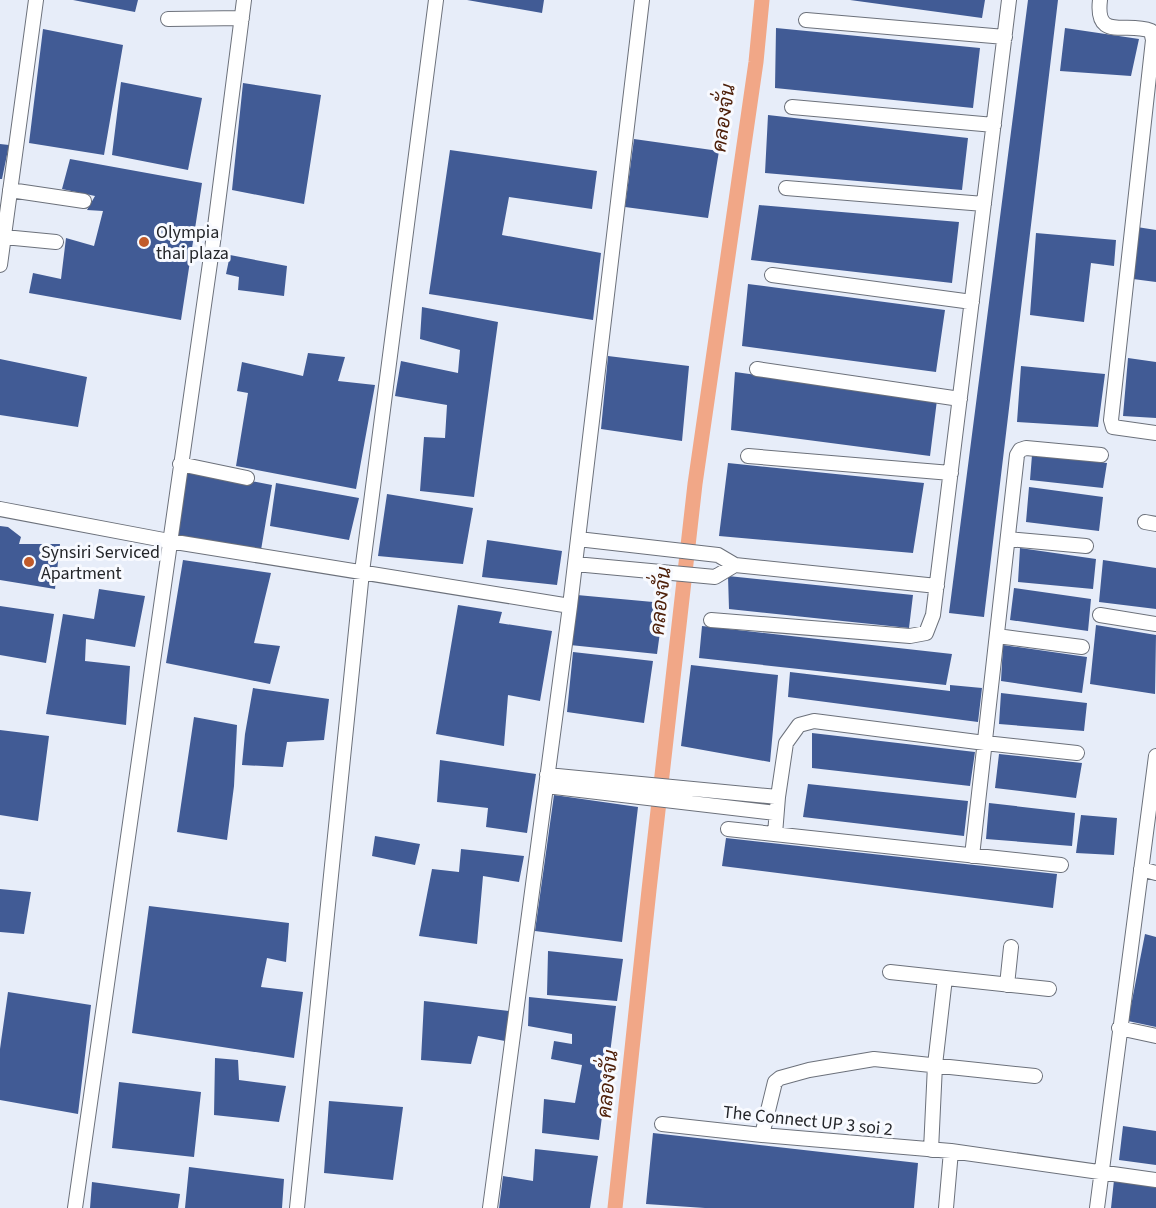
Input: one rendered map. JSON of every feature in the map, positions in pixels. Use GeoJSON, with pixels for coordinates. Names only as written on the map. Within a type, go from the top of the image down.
{"type":"FeatureCollection","features":[{"type":"Feature","properties":{"kind":"street"},"geometry":{"type":"LineString","coordinates":[[0,265],[36,0]]}},
{"type":"Feature","properties":{"kind":"street"},"geometry":{"type":"LineString","coordinates":[[75,1208],[213,242],[244,0]]}},
{"type":"Feature","properties":{"kind":"street"},"geometry":{"type":"LineString","coordinates":[[297,1208],[362,572],[436,0]]}},
{"type":"Feature","properties":{"kind":"street"},"geometry":{"type":"LineString","coordinates":[[490,1208],[570,606],[642,0]]}},
{"type":"Feature","properties":{"kind":"street"},"geometry":{"type":"LineString","coordinates":[[711,620],[910,636],[926,633],[933,615],[937,586],[1009,0]]}},
{"type":"Feature","properties":{"kind":"street"},"geometry":{"type":"LineString","coordinates":[[1100,0],[1101,22],[1107,27],[1143,28],[1151,31],[1153,40],[1111,420],[1113,427],[1156,434]]}},
{"type":"Feature","properties":{"kind":"street"},"geometry":{"type":"LineString","coordinates":[[168,19],[242,18]]}},
{"type":"Feature","properties":{"kind":"street"},"geometry":{"type":"LineString","coordinates":[[806,20],[1005,37]]}},
{"type":"Feature","properties":{"kind":"street"},"geometry":{"type":"LineString","coordinates":[[792,107],[994,125]]}},
{"type":"Feature","properties":{"kind":"street"},"geometry":{"type":"LineString","coordinates":[[786,188],[984,204]]}},
{"type":"Feature","properties":{"kind":"street"},"geometry":{"type":"LineString","coordinates":[[10,190],[84,201]]}},
{"type":"Feature","properties":{"kind":"street"},"geometry":{"type":"LineString","coordinates":[[4,237],[56,242]]}},
{"type":"Feature","properties":{"kind":"street"},"geometry":{"type":"LineString","coordinates":[[772,275],[972,302]]}},
{"type":"Feature","properties":{"kind":"street"},"geometry":{"type":"LineString","coordinates":[[757,369],[960,399]]}},
{"type":"Feature","properties":{"kind":"street"},"geometry":{"type":"LineString","coordinates":[[972,856],[1017,455],[1020,450],[1026,448],[1101,455]]}},
{"type":"Feature","properties":{"kind":"street"},"geometry":{"type":"LineString","coordinates":[[748,456],[951,473]]}},
{"type":"Feature","properties":{"kind":"street"},"geometry":{"type":"LineString","coordinates":[[180,464],[247,478]]}},
{"type":"Feature","properties":{"kind":"street"},"geometry":{"type":"LineString","coordinates":[[0,509],[169,541],[570,606]]}},
{"type":"Feature","properties":{"kind":"street"},"geometry":{"type":"LineString","coordinates":[[578,539],[718,555],[735,565],[937,586]]}},
{"type":"Feature","properties":{"kind":"street"},"geometry":{"type":"LineString","coordinates":[[1008,539],[1086,546]]}},
{"type":"Feature","properties":{"kind":"street"},"geometry":{"type":"LineString","coordinates":[[575,564],[715,577],[735,565]]}},
{"type":"Feature","properties":{"kind":"street"},"geometry":{"type":"LineString","coordinates":[[1100,615],[1156,624]]}},
{"type":"Feature","properties":{"kind":"street"},"geometry":{"type":"LineString","coordinates":[[997,636],[1082,647]]}},
{"type":"Feature","properties":{"kind":"street"},"geometry":{"type":"LineString","coordinates":[[775,834],[786,744],[799,725],[814,721],[1077,753]]}},
{"type":"Feature","properties":{"kind":"street"},"geometry":{"type":"LineString","coordinates":[[1097,1208],[1156,756]]}},
{"type":"Feature","properties":{"kind":"street"},"geometry":{"type":"LineString","coordinates":[[547,780],[677,794],[778,797]]}},
{"type":"Feature","properties":{"kind":"street"},"geometry":{"type":"LineString","coordinates":[[677,794],[776,813]]}},
{"type":"Feature","properties":{"kind":"street"},"geometry":{"type":"LineString","coordinates":[[728,829],[1061,865]]}},
{"type":"Feature","properties":{"kind":"street"},"geometry":{"type":"LineString","coordinates":[[1141,869],[1156,873]]}},
{"type":"Feature","properties":{"kind":"street"},"geometry":{"type":"LineString","coordinates":[[1007,985],[1011,947]]}},
{"type":"Feature","properties":{"kind":"street"},"geometry":{"type":"LineString","coordinates":[[890,972],[1049,989]]}},
{"type":"Feature","properties":{"kind":"street"},"geometry":{"type":"LineString","coordinates":[[931,1150],[935,1065],[945,978]]}},
{"type":"Feature","properties":{"kind":"street"},"geometry":{"type":"LineString","coordinates":[[1119,1028],[1156,1035]]}},
{"type":"Feature","properties":{"kind":"street"},"geometry":{"type":"LineString","coordinates":[[762,1135],[775,1082],[780,1078],[809,1070],[874,1059],[1035,1076]]}},
{"type":"Feature","properties":{"kind":"street","name":"The Connect UP 3 soi 2"},"geometry":{"type":"LineString","coordinates":[[662,1124],[951,1151],[1156,1180]]}},
{"type":"Feature","properties":{"kind":"street"},"geometry":{"type":"LineString","coordinates":[[946,1208],[951,1151]]}},
{"type":"Feature","properties":{"kind":"building"},"geometry":{"type":"Polygon","coordinates":[[[73,0],[138,0],[135,12],[73,0]]]}},
{"type":"Feature","properties":{"kind":"building"},"geometry":{"type":"Polygon","coordinates":[[[467,0],[544,0],[542,13],[467,0]]]}},
{"type":"Feature","properties":{"kind":"building"},"geometry":{"type":"Polygon","coordinates":[[[850,0],[985,0],[982,18],[850,0]]]}},
{"type":"Feature","properties":{"kind":"building"},"geometry":{"type":"Polygon","coordinates":[[[1028,0],[1058,0],[984,617],[949,613],[1028,0]]]}},
{"type":"Feature","properties":{"kind":"building"},"geometry":{"type":"Polygon","coordinates":[[[776,28],[980,48],[973,108],[775,88],[776,28]]]}},
{"type":"Feature","properties":{"kind":"building"},"geometry":{"type":"Polygon","coordinates":[[[1065,28],[1139,39],[1131,76],[1060,71],[1065,28]]]}},
{"type":"Feature","properties":{"kind":"building"},"geometry":{"type":"Polygon","coordinates":[[[43,29],[123,45],[104,155],[29,143],[43,29]]]}},
{"type":"Feature","properties":{"kind":"building"},"geometry":{"type":"Polygon","coordinates":[[[121,82],[202,98],[188,170],[112,155],[121,82]]]}},
{"type":"Feature","properties":{"kind":"building"},"geometry":{"type":"Polygon","coordinates":[[[243,83],[321,95],[304,204],[232,190],[243,83]]]}},
{"type":"Feature","properties":{"kind":"building"},"geometry":{"type":"Polygon","coordinates":[[[768,115],[968,138],[962,190],[765,173],[768,115]]]}},
{"type":"Feature","properties":{"kind":"building"},"geometry":{"type":"Polygon","coordinates":[[[634,139],[719,151],[708,218],[625,207],[634,139]]]}},
{"type":"Feature","properties":{"kind":"building"},"geometry":{"type":"Polygon","coordinates":[[[0,144],[9,145],[2,179],[0,179],[0,144]]]}},
{"type":"Feature","properties":{"kind":"building"},"geometry":{"type":"Polygon","coordinates":[[[450,150],[597,171],[592,209],[509,197],[502,235],[601,253],[593,320],[429,294],[450,150]]]}},
{"type":"Feature","properties":{"kind":"building","name":"Olympia thai plaza"},"geometry":{"type":"Polygon","coordinates":[[[70,159],[202,183],[181,320],[29,293],[33,273],[61,279],[66,238],[94,246],[103,211],[87,210],[95,196],[62,189],[70,159]]]}},
{"type":"Feature","properties":{"kind":"building"},"geometry":{"type":"Polygon","coordinates":[[[759,205],[959,222],[952,283],[751,260],[759,205]]]}},
{"type":"Feature","properties":{"kind":"building"},"geometry":{"type":"Polygon","coordinates":[[[1137,227],[1156,230],[1156,282],[1133,279],[1137,227]]]}},
{"type":"Feature","properties":{"kind":"building"},"geometry":{"type":"Polygon","coordinates":[[[1036,233],[1116,240],[1114,266],[1091,263],[1084,322],[1030,315],[1036,233]]]}},
{"type":"Feature","properties":{"kind":"building"},"geometry":{"type":"Polygon","coordinates":[[[230,255],[287,266],[284,296],[238,290],[239,277],[226,274],[230,255]]]}},
{"type":"Feature","properties":{"kind":"building"},"geometry":{"type":"Polygon","coordinates":[[[748,284],[945,310],[936,372],[742,346],[748,284]]]}},
{"type":"Feature","properties":{"kind":"building"},"geometry":{"type":"Polygon","coordinates":[[[422,307],[498,322],[474,497],[420,491],[424,437],[445,438],[447,405],[395,396],[401,361],[458,373],[460,350],[420,339],[422,307]]]}},
{"type":"Feature","properties":{"kind":"building"},"geometry":{"type":"Polygon","coordinates":[[[308,353],[345,357],[338,381],[375,385],[356,489],[236,466],[248,393],[237,391],[242,362],[303,376],[308,353]]]}},
{"type":"Feature","properties":{"kind":"building"},"geometry":{"type":"Polygon","coordinates":[[[608,356],[689,366],[682,441],[601,429],[608,356]]]}},
{"type":"Feature","properties":{"kind":"building"},"geometry":{"type":"Polygon","coordinates":[[[1128,358],[1156,362],[1156,418],[1123,416],[1128,358]]]}},
{"type":"Feature","properties":{"kind":"building"},"geometry":{"type":"Polygon","coordinates":[[[0,359],[87,377],[78,427],[0,415],[0,359]]]}},
{"type":"Feature","properties":{"kind":"building"},"geometry":{"type":"Polygon","coordinates":[[[1021,366],[1105,374],[1098,427],[1017,422],[1021,366]]]}},
{"type":"Feature","properties":{"kind":"building"},"geometry":{"type":"Polygon","coordinates":[[[735,372],[937,400],[930,456],[731,430],[735,372]]]}},
{"type":"Feature","properties":{"kind":"building"},"geometry":{"type":"Polygon","coordinates":[[[1032,455],[1107,463],[1103,488],[1030,480],[1032,455]]]}},
{"type":"Feature","properties":{"kind":"building"},"geometry":{"type":"Polygon","coordinates":[[[728,463],[924,483],[913,553],[719,536],[728,463]]]}},
{"type":"Feature","properties":{"kind":"building"},"geometry":{"type":"Polygon","coordinates":[[[183,468],[272,485],[261,550],[173,536],[183,468]]]}},
{"type":"Feature","properties":{"kind":"building"},"geometry":{"type":"Polygon","coordinates":[[[276,483],[359,498],[349,540],[270,526],[276,483]]]}},
{"type":"Feature","properties":{"kind":"building"},"geometry":{"type":"Polygon","coordinates":[[[1029,487],[1103,497],[1099,531],[1026,522],[1029,487]]]}},
{"type":"Feature","properties":{"kind":"building"},"geometry":{"type":"Polygon","coordinates":[[[387,494],[473,508],[463,564],[378,556],[387,494]]]}},
{"type":"Feature","properties":{"kind":"building","name":"Synsiri Serviced Apartment"},"geometry":{"type":"Polygon","coordinates":[[[0,526],[8,527],[21,537],[19,544],[60,544],[55,589],[0,580],[0,526]]]}},
{"type":"Feature","properties":{"kind":"building"},"geometry":{"type":"Polygon","coordinates":[[[487,540],[562,551],[557,585],[482,577],[487,540]]]}},
{"type":"Feature","properties":{"kind":"building"},"geometry":{"type":"Polygon","coordinates":[[[1020,548],[1096,559],[1093,589],[1018,582],[1020,548]]]}},
{"type":"Feature","properties":{"kind":"building"},"geometry":{"type":"Polygon","coordinates":[[[183,560],[271,573],[254,643],[280,646],[270,684],[166,663],[183,560]]]}},
{"type":"Feature","properties":{"kind":"building"},"geometry":{"type":"Polygon","coordinates":[[[1103,560],[1156,568],[1156,609],[1099,602],[1103,560]]]}},
{"type":"Feature","properties":{"kind":"building"},"geometry":{"type":"Polygon","coordinates":[[[728,576],[913,595],[909,628],[729,609],[728,576]]]}},
{"type":"Feature","properties":{"kind":"building"},"geometry":{"type":"Polygon","coordinates":[[[1014,588],[1091,599],[1088,631],[1010,620],[1014,588]]]}},
{"type":"Feature","properties":{"kind":"building"},"geometry":{"type":"Polygon","coordinates":[[[99,589],[145,596],[135,647],[86,639],[85,661],[130,666],[126,725],[46,714],[63,614],[94,619],[99,589]]]}},
{"type":"Feature","properties":{"kind":"building"},"geometry":{"type":"Polygon","coordinates":[[[577,595],[664,603],[657,654],[570,645],[577,595]]]}},
{"type":"Feature","properties":{"kind":"building"},"geometry":{"type":"Polygon","coordinates":[[[458,605],[502,612],[499,623],[552,631],[540,701],[508,695],[504,746],[436,734],[458,605]]]}},
{"type":"Feature","properties":{"kind":"building"},"geometry":{"type":"Polygon","coordinates":[[[0,606],[54,614],[46,663],[0,655],[0,606]]]}},
{"type":"Feature","properties":{"kind":"building"},"geometry":{"type":"Polygon","coordinates":[[[1096,625],[1156,635],[1155,694],[1090,684],[1096,625]]]}},
{"type":"Feature","properties":{"kind":"building"},"geometry":{"type":"Polygon","coordinates":[[[702,626],[952,654],[946,685],[699,658],[702,626]]]}},
{"type":"Feature","properties":{"kind":"building"},"geometry":{"type":"Polygon","coordinates":[[[1003,645],[1087,657],[1082,693],[1001,681],[1003,645]]]}},
{"type":"Feature","properties":{"kind":"building"},"geometry":{"type":"Polygon","coordinates":[[[573,652],[653,661],[644,723],[567,712],[573,652]]]}},
{"type":"Feature","properties":{"kind":"building"},"geometry":{"type":"Polygon","coordinates":[[[691,665],[778,675],[770,762],[681,746],[691,665]]]}},
{"type":"Feature","properties":{"kind":"building"},"geometry":{"type":"Polygon","coordinates":[[[790,672],[950,691],[950,685],[982,688],[978,722],[788,697],[790,672]]]}},
{"type":"Feature","properties":{"kind":"building"},"geometry":{"type":"Polygon","coordinates":[[[253,688],[329,699],[324,740],[287,742],[283,767],[242,765],[253,688]]]}},
{"type":"Feature","properties":{"kind":"building"},"geometry":{"type":"Polygon","coordinates":[[[1001,693],[1087,703],[1084,731],[999,724],[1001,693]]]}},
{"type":"Feature","properties":{"kind":"building"},"geometry":{"type":"Polygon","coordinates":[[[194,717],[237,725],[234,786],[227,840],[177,832],[194,717]]]}},
{"type":"Feature","properties":{"kind":"building"},"geometry":{"type":"Polygon","coordinates":[[[0,730],[49,736],[38,821],[0,815],[0,730]]]}},
{"type":"Feature","properties":{"kind":"building"},"geometry":{"type":"Polygon","coordinates":[[[812,733],[975,752],[970,786],[812,768],[812,733]]]}},
{"type":"Feature","properties":{"kind":"building"},"geometry":{"type":"Polygon","coordinates":[[[999,754],[1082,763],[1076,798],[995,788],[999,754]]]}},
{"type":"Feature","properties":{"kind":"building"},"geometry":{"type":"Polygon","coordinates":[[[440,760],[536,774],[527,833],[486,827],[488,808],[437,802],[440,760]]]}},
{"type":"Feature","properties":{"kind":"building"},"geometry":{"type":"Polygon","coordinates":[[[808,784],[968,801],[964,836],[803,817],[808,784]]]}},
{"type":"Feature","properties":{"kind":"building"},"geometry":{"type":"Polygon","coordinates":[[[554,795],[638,807],[622,942],[535,931],[554,795]]]}},
{"type":"Feature","properties":{"kind":"building"},"geometry":{"type":"Polygon","coordinates":[[[989,803],[1075,813],[1072,846],[986,839],[989,803]]]}},
{"type":"Feature","properties":{"kind":"building"},"geometry":{"type":"Polygon","coordinates":[[[1081,815],[1117,818],[1114,855],[1076,853],[1081,815]]]}},
{"type":"Feature","properties":{"kind":"building"},"geometry":{"type":"Polygon","coordinates":[[[375,836],[420,844],[415,865],[372,856],[375,836]]]}},
{"type":"Feature","properties":{"kind":"building"},"geometry":{"type":"Polygon","coordinates":[[[726,838],[1057,874],[1053,908],[722,866],[726,838]]]}},
{"type":"Feature","properties":{"kind":"building"},"geometry":{"type":"Polygon","coordinates":[[[461,849],[524,856],[519,882],[483,876],[477,944],[419,936],[432,869],[459,872],[461,849]]]}},
{"type":"Feature","properties":{"kind":"building"},"geometry":{"type":"Polygon","coordinates":[[[0,889],[31,892],[24,934],[0,932],[0,889]]]}},
{"type":"Feature","properties":{"kind":"building"},"geometry":{"type":"Polygon","coordinates":[[[149,906],[289,923],[286,962],[267,958],[261,987],[303,992],[294,1058],[132,1033],[149,906]]]}},
{"type":"Feature","properties":{"kind":"building"},"geometry":{"type":"Polygon","coordinates":[[[1145,934],[1156,937],[1156,1027],[1128,1021],[1145,934]]]}},
{"type":"Feature","properties":{"kind":"building"},"geometry":{"type":"Polygon","coordinates":[[[548,951],[623,959],[617,1001],[547,995],[548,951]]]}},
{"type":"Feature","properties":{"kind":"building"},"geometry":{"type":"Polygon","coordinates":[[[8,992],[91,1005],[78,1114],[0,1100],[0,1049],[8,992]]]}},
{"type":"Feature","properties":{"kind":"building"},"geometry":{"type":"Polygon","coordinates":[[[529,997],[616,1006],[599,1140],[542,1133],[544,1099],[575,1103],[582,1065],[551,1059],[554,1041],[572,1044],[572,1034],[528,1026],[529,997]]]}},
{"type":"Feature","properties":{"kind":"building"},"geometry":{"type":"Polygon","coordinates":[[[424,1001],[509,1011],[505,1041],[478,1036],[471,1064],[421,1060],[424,1001]]]}},
{"type":"Feature","properties":{"kind":"building"},"geometry":{"type":"Polygon","coordinates":[[[215,1058],[238,1060],[239,1080],[286,1086],[279,1122],[214,1115],[215,1058]]]}},
{"type":"Feature","properties":{"kind":"building"},"geometry":{"type":"Polygon","coordinates":[[[119,1082],[201,1092],[194,1157],[112,1148],[119,1082]]]}},
{"type":"Feature","properties":{"kind":"building"},"geometry":{"type":"Polygon","coordinates":[[[329,1101],[403,1107],[393,1180],[324,1173],[329,1101]]]}},
{"type":"Feature","properties":{"kind":"building"},"geometry":{"type":"Polygon","coordinates":[[[1123,1126],[1156,1131],[1156,1165],[1119,1160],[1123,1126]]]}},
{"type":"Feature","properties":{"kind":"building"},"geometry":{"type":"Polygon","coordinates":[[[653,1133],[918,1163],[914,1208],[705,1208],[646,1204],[653,1133]]]}},
{"type":"Feature","properties":{"kind":"building"},"geometry":{"type":"Polygon","coordinates":[[[535,1149],[598,1156],[590,1208],[499,1208],[503,1176],[533,1181],[535,1149]]]}},
{"type":"Feature","properties":{"kind":"building"},"geometry":{"type":"Polygon","coordinates":[[[189,1167],[284,1179],[282,1208],[185,1208],[189,1167]]]}},
{"type":"Feature","properties":{"kind":"building"},"geometry":{"type":"Polygon","coordinates":[[[1114,1180],[1156,1186],[1156,1208],[1111,1208],[1114,1180]]]}},
{"type":"Feature","properties":{"kind":"building"},"geometry":{"type":"Polygon","coordinates":[[[92,1182],[180,1194],[178,1208],[90,1208],[92,1182]]]}},
{"type":"Feature","properties":{"kind":"waterway","name":"คลองจั่น"},"geometry":{"type":"LineString","coordinates":[[615,1208],[695,484],[756,62],[762,0]]}},
{"type":"Feature","properties":{"kind":"place","name":"Olympia thai plaza"},"geometry":{"type":"Point","coordinates":[144,242]}},
{"type":"Feature","properties":{"kind":"place","name":"Synsiri Serviced Apartment"},"geometry":{"type":"Point","coordinates":[29,562]}}]}
